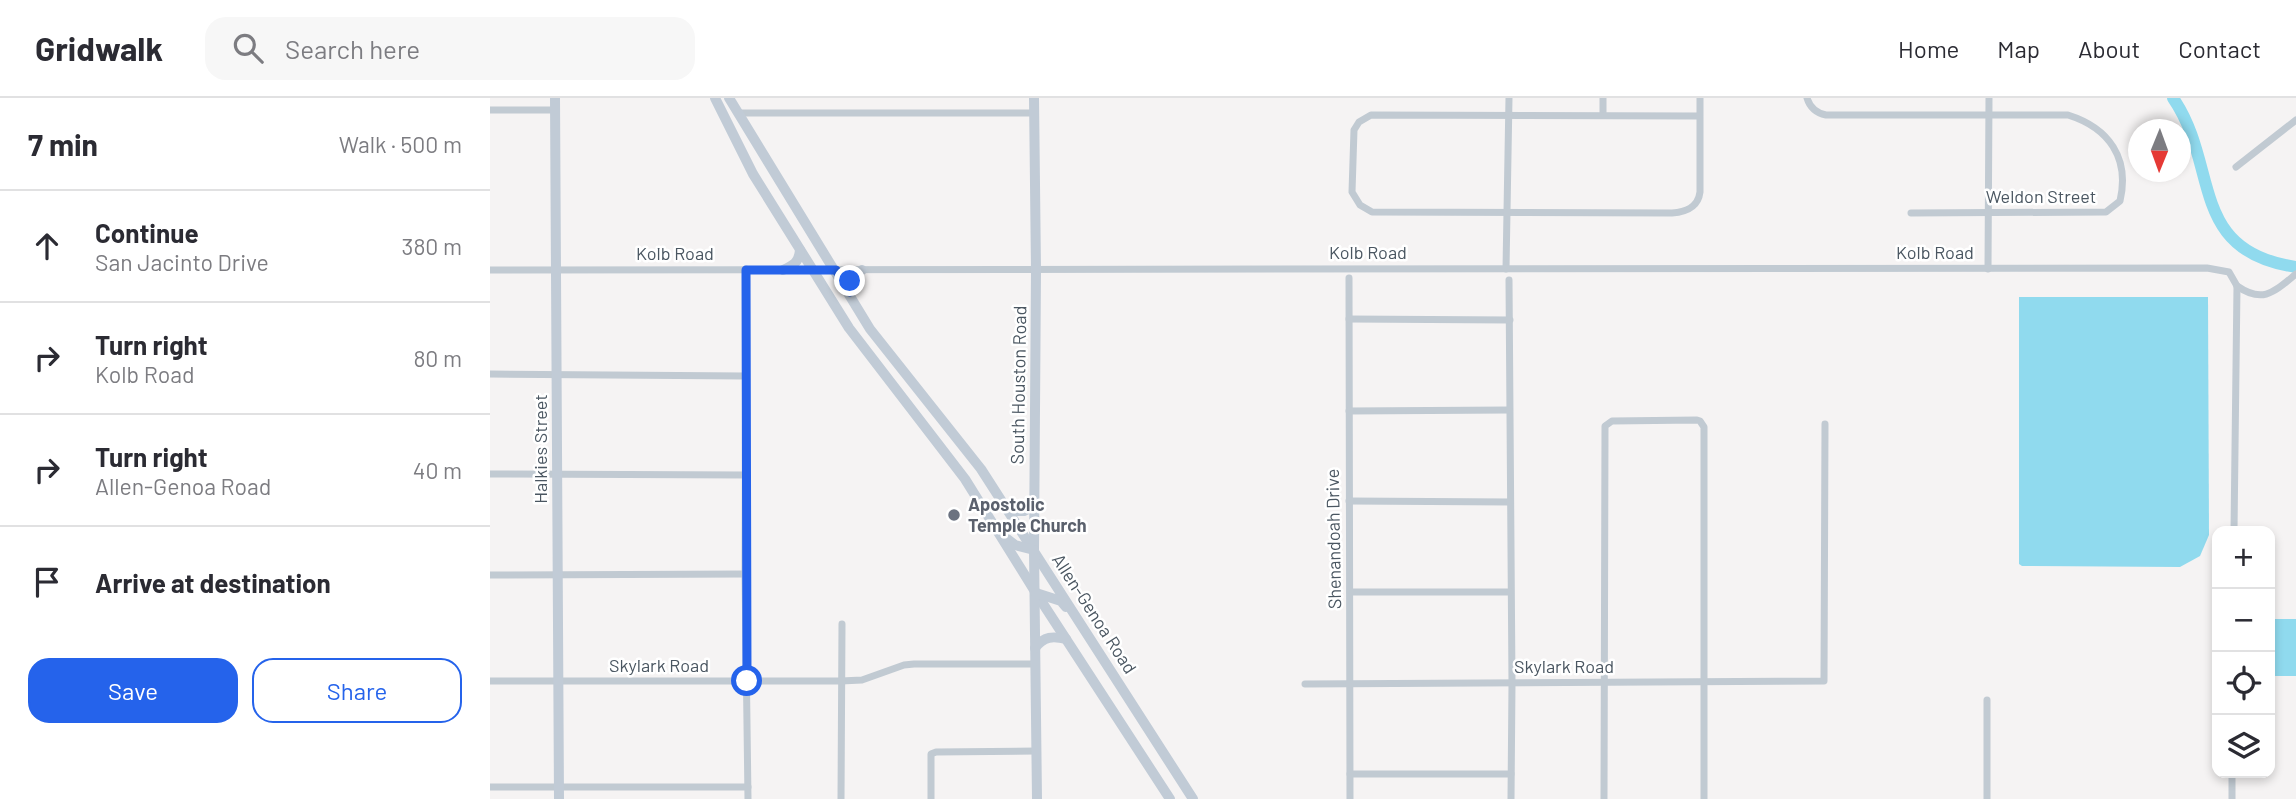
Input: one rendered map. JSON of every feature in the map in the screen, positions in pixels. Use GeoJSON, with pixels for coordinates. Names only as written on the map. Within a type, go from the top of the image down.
{"type":"FeatureCollection","features":[{"type":"Feature","properties":{"kind":"main road","name":"Halkies Street"},"geometry":{"type":"LineString","coordinates":[[555,98],[559,799]]}},
{"type":"Feature","properties":{"kind":"main road","name":"Allen-Genoa Road"},"geometry":{"type":"LineString","coordinates":[[715,98],[753,174],[849,328],[965,479],[1170,799]]}},
{"type":"Feature","properties":{"kind":"main road","name":"Allen-Genoa Road"},"geometry":{"type":"LineString","coordinates":[[729,98],[850,292],[870,329],[981,469],[1193,799]]}},
{"type":"Feature","properties":{"kind":"main road","name":"South Houston Road"},"geometry":{"type":"LineString","coordinates":[[1034,98],[1037,799]]}},
{"type":"Feature","properties":{"kind":"main road"},"geometry":{"type":"LineString","coordinates":[[783,270],[795,264],[800,250]]}},
{"type":"Feature","properties":{"kind":"main road"},"geometry":{"type":"LineString","coordinates":[[850,292],[850,281],[862,270]]}},
{"type":"Feature","properties":{"kind":"main road"},"geometry":{"type":"LineString","coordinates":[[892,385],[906,373]]}},
{"type":"Feature","properties":{"kind":"main road"},"geometry":{"type":"LineString","coordinates":[[965,479],[981,469]]}},
{"type":"Feature","properties":{"kind":"main road"},"geometry":{"type":"LineString","coordinates":[[1009,511],[1024,511],[1034,506]]}},
{"type":"Feature","properties":{"kind":"main road"},"geometry":{"type":"LineString","coordinates":[[997,530],[1015,545],[1034,550]]}},
{"type":"Feature","properties":{"kind":"main road"},"geometry":{"type":"LineString","coordinates":[[1036,593],[1061,601],[1076,618]]}},
{"type":"Feature","properties":{"kind":"main road"},"geometry":{"type":"LineString","coordinates":[[1035,648],[1046,638],[1055,636],[1066,639]]}},
{"type":"Feature","properties":{"kind":"main road"},"geometry":{"type":"LineString","coordinates":[[1102,693],[1119,683]]}},
{"type":"Feature","properties":{"kind":"street"},"geometry":{"type":"LineString","coordinates":[[1506,269],[1508,98]]}},
{"type":"Feature","properties":{"kind":"street"},"geometry":{"type":"LineString","coordinates":[[1603,98],[1603,115]]}},
{"type":"Feature","properties":{"kind":"street"},"geometry":{"type":"LineString","coordinates":[[1700,98],[1700,116],[1699,198],[1691,208],[1672,214],[1373,212],[1360,205],[1352,192],[1354,130],[1364,118],[1378,115],[1508,114],[1700,116]]}},
{"type":"Feature","properties":{"kind":"street","name":"Weldon Street"},"geometry":{"type":"LineString","coordinates":[[1807,98],[1817,113],[1826,115],[2056,114],[2085,120],[2109,142],[2124,173],[2120,201],[2106,212],[1911,212]]}},
{"type":"Feature","properties":{"kind":"street"},"geometry":{"type":"LineString","coordinates":[[1987,269],[1989,98]]}},
{"type":"Feature","properties":{"kind":"street"},"geometry":{"type":"LineString","coordinates":[[490,110],[555,110]]}},
{"type":"Feature","properties":{"kind":"street"},"geometry":{"type":"LineString","coordinates":[[738,113],[1034,113]]}},
{"type":"Feature","properties":{"kind":"street"},"geometry":{"type":"LineString","coordinates":[[2236,167],[2296,120]]}},
{"type":"Feature","properties":{"kind":"street","name":"Kolb Road"},"geometry":{"type":"LineString","coordinates":[[490,270],[783,270],[839,274],[862,270],[2207,268],[2229,271],[2236,286]]}},
{"type":"Feature","properties":{"kind":"street"},"geometry":{"type":"LineString","coordinates":[[746,270],[745,574],[748,799]]}},
{"type":"Feature","properties":{"kind":"street"},"geometry":{"type":"LineString","coordinates":[[2236,286],[2249,295],[2260,296],[2276,290],[2296,274]]}},
{"type":"Feature","properties":{"kind":"street","name":"Shenandoah Drive"},"geometry":{"type":"LineString","coordinates":[[1349,278],[1350,799]]}},
{"type":"Feature","properties":{"kind":"street"},"geometry":{"type":"LineString","coordinates":[[1510,280],[1511,799]]}},
{"type":"Feature","properties":{"kind":"street"},"geometry":{"type":"LineString","coordinates":[[2234,526],[2236,286]]}},
{"type":"Feature","properties":{"kind":"street"},"geometry":{"type":"LineString","coordinates":[[1349,319],[1510,320]]}},
{"type":"Feature","properties":{"kind":"street"},"geometry":{"type":"LineString","coordinates":[[490,374],[745,376]]}},
{"type":"Feature","properties":{"kind":"street"},"geometry":{"type":"LineString","coordinates":[[1349,411],[1509,410]]}},
{"type":"Feature","properties":{"kind":"street"},"geometry":{"type":"LineString","coordinates":[[1604,799],[1605,426],[1612,421],[1648,420],[1700,421],[1704,427],[1704,799]]}},
{"type":"Feature","properties":{"kind":"street","name":"Skylark Road"},"geometry":{"type":"LineString","coordinates":[[1305,684],[1824,681],[1825,424]]}},
{"type":"Feature","properties":{"kind":"street"},"geometry":{"type":"LineString","coordinates":[[490,474],[745,475]]}},
{"type":"Feature","properties":{"kind":"street"},"geometry":{"type":"LineString","coordinates":[[1349,501],[1510,502]]}},
{"type":"Feature","properties":{"kind":"street"},"geometry":{"type":"LineString","coordinates":[[490,575],[745,574]]}},
{"type":"Feature","properties":{"kind":"street"},"geometry":{"type":"LineString","coordinates":[[1350,592],[1510,592]]}},
{"type":"Feature","properties":{"kind":"street"},"geometry":{"type":"LineString","coordinates":[[841,799],[842,624]]}},
{"type":"Feature","properties":{"kind":"street","name":"Skylark Road"},"geometry":{"type":"LineString","coordinates":[[490,681],[841,681],[862,680],[904,665],[1035,664]]}},
{"type":"Feature","properties":{"kind":"street"},"geometry":{"type":"LineString","coordinates":[[1987,700],[1987,799]]}},
{"type":"Feature","properties":{"kind":"street"},"geometry":{"type":"LineString","coordinates":[[931,799],[931,754],[1036,751]]}},
{"type":"Feature","properties":{"kind":"street"},"geometry":{"type":"LineString","coordinates":[[1350,774],[1511,774]]}},
{"type":"Feature","properties":{"kind":"street"},"geometry":{"type":"LineString","coordinates":[[2232,778],[2232,799]]}},
{"type":"Feature","properties":{"kind":"street"},"geometry":{"type":"LineString","coordinates":[[490,787],[748,787]]}},
{"type":"Feature","properties":{"kind":"water"},"geometry":{"type":"Polygon","coordinates":[[[2019,297],[2208,297],[2209,535],[2200,556],[2180,567],[2019,564],[2019,297]]]}},
{"type":"Feature","properties":{"kind":"water"},"geometry":{"type":"Polygon","coordinates":[[[2275,619],[2296,619],[2296,676],[2275,676],[2275,619]]]}},
{"type":"Feature","properties":{"kind":"waterway"},"geometry":{"type":"LineString","coordinates":[[2173,98],[2187,124],[2211,202],[2222,224],[2237,243],[2261,258],[2296,267]]}},
{"type":"Feature","properties":{"kind":"place","name":"Apostolic Temple Church"},"geometry":{"type":"Point","coordinates":[954,515]}},
{"type":"Feature","properties":{"kind":"route"},"geometry":{"type":"LineString","coordinates":[[747,681],[746,270],[836,270],[850,292],[850,281]]}}]}
